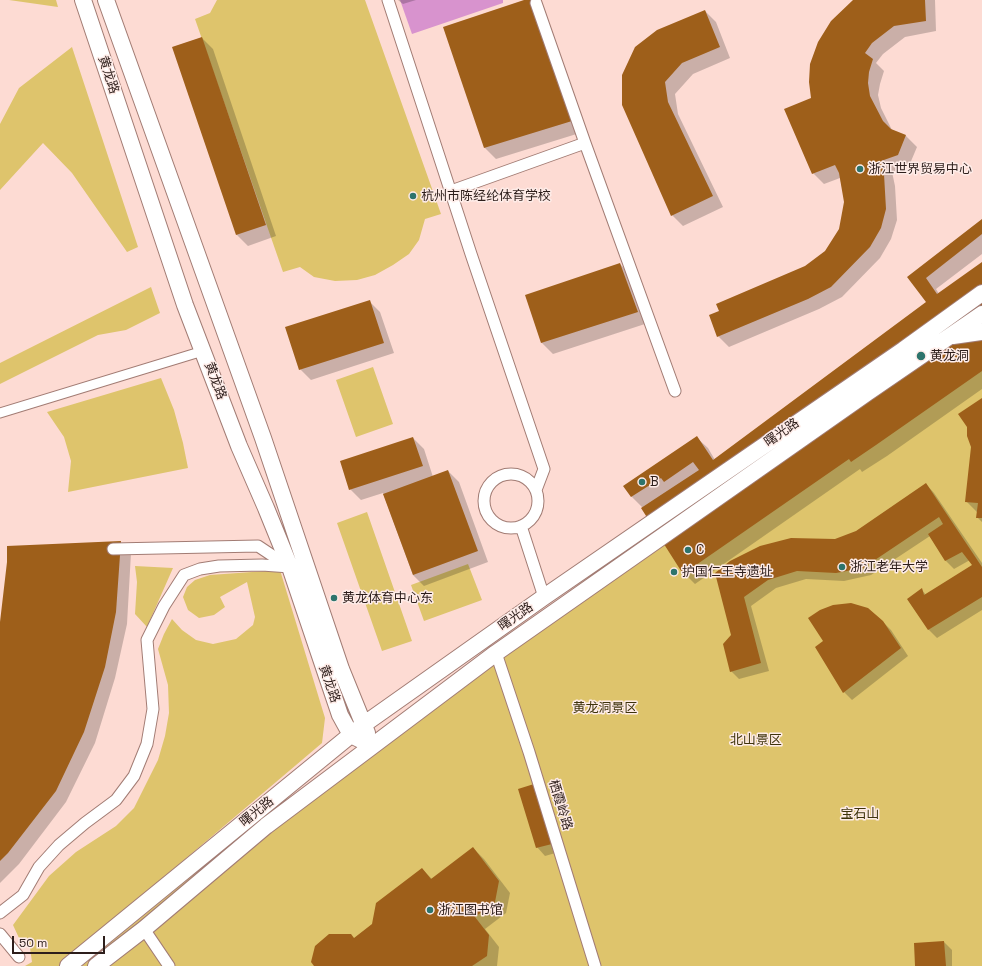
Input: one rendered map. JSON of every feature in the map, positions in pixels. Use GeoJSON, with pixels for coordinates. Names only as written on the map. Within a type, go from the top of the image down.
{"type":"FeatureCollection","features":[{"type":"Feature","properties":{"kind":"main road","name":"黄龙路"},"geometry":{"type":"LineString","coordinates":[[83,0],[179,286],[203,351],[239,446],[290,567],[340,715],[357,730]]}},
{"type":"Feature","properties":{"kind":"main road","name":"黄龙路"},"geometry":{"type":"LineString","coordinates":[[106,0],[263,438],[341,669],[357,730]]}},
{"type":"Feature","properties":{"kind":"main road"},"geometry":{"type":"LineString","coordinates":[[179,286],[188,293],[196,293],[203,287],[204,276]]}},
{"type":"Feature","properties":{"kind":"main road","name":"曙光路"},"geometry":{"type":"LineString","coordinates":[[68,966],[357,730],[544,597],[890,359],[982,293]]}},
{"type":"Feature","properties":{"kind":"main road","name":"曙光路"},"geometry":{"type":"LineString","coordinates":[[96,966],[144,929],[266,826],[496,653],[982,314]]}},
{"type":"Feature","properties":{"kind":"main road"},"geometry":{"type":"LineString","coordinates":[[952,336],[982,332]]}},
{"type":"Feature","properties":{"kind":"main road"},"geometry":{"type":"LineString","coordinates":[[357,730],[373,746]]}},
{"type":"Feature","properties":{"kind":"street"},"geometry":{"type":"LineString","coordinates":[[388,0],[471,254],[544,469],[536,490]]}},
{"type":"Feature","properties":{"kind":"street"},"geometry":{"type":"LineString","coordinates":[[536,3],[675,391]]}},
{"type":"Feature","properties":{"kind":"street"},"geometry":{"type":"LineString","coordinates":[[451,190],[585,143]]}},
{"type":"Feature","properties":{"kind":"street"},"geometry":{"type":"LineString","coordinates":[[0,413],[203,351]]}},
{"type":"Feature","properties":{"kind":"street"},"geometry":{"type":"LineString","coordinates":[[507,474],[516,474],[531,482],[536,490],[538,498],[536,511],[528,522],[520,526],[512,528],[503,526],[492,519],[485,508],[484,499],[487,490],[498,478],[507,474]]}},
{"type":"Feature","properties":{"kind":"street"},"geometry":{"type":"LineString","coordinates":[[520,526],[544,597]]}},
{"type":"Feature","properties":{"kind":"street"},"geometry":{"type":"LineString","coordinates":[[114,549],[258,546],[290,567]]}},
{"type":"Feature","properties":{"kind":"street"},"geometry":{"type":"LineString","coordinates":[[0,914],[23,895],[39,866],[84,823],[116,800],[134,776],[147,744],[153,709],[148,640],[164,606],[184,574],[200,569],[219,566],[262,564],[290,567]]}},
{"type":"Feature","properties":{"kind":"street","name":"栖霞岭路"},"geometry":{"type":"LineString","coordinates":[[496,653],[529,752],[595,966]]}},
{"type":"Feature","properties":{"kind":"street"},"geometry":{"type":"LineString","coordinates":[[144,929],[170,966]]}},
{"type":"Feature","properties":{"kind":"street"},"geometry":{"type":"LineString","coordinates":[[0,934],[19,957]]}},
{"type":"Feature","properties":{"kind":"green space"},"geometry":{"type":"Polygon","coordinates":[[[9,0],[56,0],[58,7],[9,0]]]}},
{"type":"Feature","properties":{"kind":"green space"},"geometry":{"type":"Polygon","coordinates":[[[217,0],[365,0],[441,214],[425,219],[419,240],[409,254],[375,275],[357,280],[335,281],[314,277],[300,267],[283,272],[195,19],[210,13],[217,0]]]}},
{"type":"Feature","properties":{"kind":"green space"},"geometry":{"type":"Polygon","coordinates":[[[72,47],[138,247],[127,252],[72,173],[43,143],[0,190],[0,124],[19,88],[72,47]]]}},
{"type":"Feature","properties":{"kind":"green space"},"geometry":{"type":"Polygon","coordinates":[[[151,287],[160,313],[126,330],[98,335],[0,384],[0,363],[151,287]]]}},
{"type":"Feature","properties":{"kind":"green space","name":"北山景区"},"geometry":{"type":"Polygon","coordinates":[[[982,304],[982,966],[82,966],[219,854],[428,694],[814,424],[982,304]]]}},
{"type":"Feature","properties":{"kind":"green space"},"geometry":{"type":"Polygon","coordinates":[[[373,367],[393,424],[356,437],[336,380],[373,367]]]}},
{"type":"Feature","properties":{"kind":"green space"},"geometry":{"type":"Polygon","coordinates":[[[161,378],[174,410],[188,468],[68,492],[71,461],[64,437],[47,412],[161,378]]]}},
{"type":"Feature","properties":{"kind":"green space"},"geometry":{"type":"Polygon","coordinates":[[[367,512],[412,641],[382,651],[337,523],[367,512]]]}},
{"type":"Feature","properties":{"kind":"green space"},"geometry":{"type":"Polygon","coordinates":[[[468,564],[482,600],[424,621],[411,585],[468,564]]]}},
{"type":"Feature","properties":{"kind":"green space"},"geometry":{"type":"Polygon","coordinates":[[[135,566],[173,568],[147,627],[135,614],[137,582],[135,566]]]}},
{"type":"Feature","properties":{"kind":"green space"},"geometry":{"type":"Polygon","coordinates":[[[280,570],[325,718],[322,743],[59,966],[25,966],[32,962],[30,948],[19,938],[13,925],[49,876],[76,852],[116,826],[134,808],[158,760],[165,736],[169,713],[168,685],[158,649],[172,619],[182,630],[196,640],[213,644],[236,639],[253,625],[255,617],[247,582],[220,597],[225,607],[214,615],[199,618],[188,610],[183,597],[187,587],[195,580],[210,575],[280,570]]]}},
{"type":"Feature","properties":{"kind":"shaded area"},"geometry":{"type":"Polygon","coordinates":[[[400,0],[503,0],[503,3],[412,34],[400,0]]]}},
{"type":"Feature","properties":{"kind":"building"},"geometry":{"type":"Polygon","coordinates":[[[524,0],[530,0],[572,121],[484,148],[443,27],[524,0]]]}},
{"type":"Feature","properties":{"kind":"building","name":"浙江世界贸易中心"},"geometry":{"type":"Polygon","coordinates":[[[853,0],[925,0],[926,21],[894,26],[872,43],[865,53],[873,59],[869,72],[868,83],[870,96],[883,121],[891,129],[906,135],[898,155],[881,161],[884,174],[886,209],[881,228],[870,247],[831,287],[808,299],[717,337],[709,315],[719,311],[716,304],[805,266],[825,251],[839,229],[844,202],[839,173],[835,165],[812,174],[784,109],[811,98],[809,82],[810,64],[818,42],[831,21],[853,0]]]}},
{"type":"Feature","properties":{"kind":"building"},"geometry":{"type":"Polygon","coordinates":[[[705,10],[720,47],[682,63],[665,82],[668,102],[713,196],[671,216],[622,105],[622,75],[635,47],[657,30],[705,10]]]}},
{"type":"Feature","properties":{"kind":"building"},"geometry":{"type":"Polygon","coordinates":[[[202,37],[266,225],[236,235],[172,47],[202,37]]]}},
{"type":"Feature","properties":{"kind":"building","name":"黄龙洞"},"geometry":{"type":"Polygon","coordinates":[[[982,219],[982,234],[926,278],[937,294],[982,262],[982,371],[851,462],[849,459],[683,574],[641,508],[699,470],[693,462],[664,482],[661,478],[631,497],[623,486],[697,436],[713,460],[926,302],[907,277],[982,219]]]}},
{"type":"Feature","properties":{"kind":"building"},"geometry":{"type":"Polygon","coordinates":[[[620,263],[638,312],[541,343],[525,295],[620,263]]]}},
{"type":"Feature","properties":{"kind":"building"},"geometry":{"type":"Polygon","coordinates":[[[370,300],[384,343],[299,370],[285,327],[370,300]]]}},
{"type":"Feature","properties":{"kind":"building"},"geometry":{"type":"Polygon","coordinates":[[[982,398],[982,518],[976,518],[978,503],[965,502],[971,447],[967,436],[967,427],[958,414],[982,398]]]}},
{"type":"Feature","properties":{"kind":"building"},"geometry":{"type":"Polygon","coordinates":[[[413,437],[423,466],[349,490],[340,461],[413,437]]]}},
{"type":"Feature","properties":{"kind":"building"},"geometry":{"type":"Polygon","coordinates":[[[448,470],[478,551],[413,575],[383,494],[448,470]]]}},
{"type":"Feature","properties":{"kind":"building"},"geometry":{"type":"Polygon","coordinates":[[[926,483],[982,567],[982,597],[928,630],[907,599],[922,588],[924,595],[972,565],[962,552],[945,561],[928,534],[943,524],[939,517],[863,568],[836,573],[797,571],[768,580],[744,597],[761,663],[730,672],[723,644],[731,635],[715,573],[730,561],[760,546],[791,538],[835,539],[856,531],[926,483]]]}},
{"type":"Feature","properties":{"kind":"building"},"geometry":{"type":"Polygon","coordinates":[[[121,541],[116,612],[105,667],[84,732],[56,791],[8,853],[0,861],[0,622],[7,562],[7,546],[121,541]]]}},
{"type":"Feature","properties":{"kind":"building"},"geometry":{"type":"Polygon","coordinates":[[[851,603],[868,608],[883,621],[901,648],[843,693],[815,647],[823,641],[808,618],[820,610],[833,605],[851,603]]]}},
{"type":"Feature","properties":{"kind":"building"},"geometry":{"type":"Polygon","coordinates":[[[534,784],[552,844],[536,848],[518,789],[534,784]]]}},
{"type":"Feature","properties":{"kind":"building","name":"浙江图书馆"},"geometry":{"type":"Polygon","coordinates":[[[473,847],[499,881],[495,902],[475,917],[489,935],[487,956],[472,966],[314,966],[311,962],[315,946],[329,934],[351,934],[354,938],[372,924],[376,903],[422,868],[431,879],[473,847]]]}},
{"type":"Feature","properties":{"kind":"building"},"geometry":{"type":"Polygon","coordinates":[[[944,941],[946,966],[915,966],[914,943],[944,941]]]}},
{"type":"Feature","properties":{"kind":"place","name":"浙江世界贸易中心"},"geometry":{"type":"Point","coordinates":[860,169]}},
{"type":"Feature","properties":{"kind":"place","name":"杭州市陈经纶体育学校"},"geometry":{"type":"Point","coordinates":[413,196]}},
{"type":"Feature","properties":{"kind":"place","name":"黄龙洞"},"geometry":{"type":"Point","coordinates":[921,356]}},
{"type":"Feature","properties":{"kind":"place","name":"B"},"geometry":{"type":"Point","coordinates":[642,482]}},
{"type":"Feature","properties":{"kind":"place","name":"C"},"geometry":{"type":"Point","coordinates":[688,550]}},
{"type":"Feature","properties":{"kind":"place","name":"浙江老年大学"},"geometry":{"type":"Point","coordinates":[842,567]}},
{"type":"Feature","properties":{"kind":"place","name":"护国仁王寺遗址"},"geometry":{"type":"Point","coordinates":[674,572]}},
{"type":"Feature","properties":{"kind":"place","name":"黄龙体育中心东"},"geometry":{"type":"Point","coordinates":[334,598]}},
{"type":"Feature","properties":{"kind":"place","name":"浙江图书馆"},"geometry":{"type":"Point","coordinates":[430,910]}},
{"type":"Feature","properties":{"kind":"park label","name":"黄龙洞景区"},"geometry":{"type":"Point","coordinates":[605,708]}},
{"type":"Feature","properties":{"kind":"park label","name":"宝石山"},"geometry":{"type":"Point","coordinates":[860,814]}}]}
